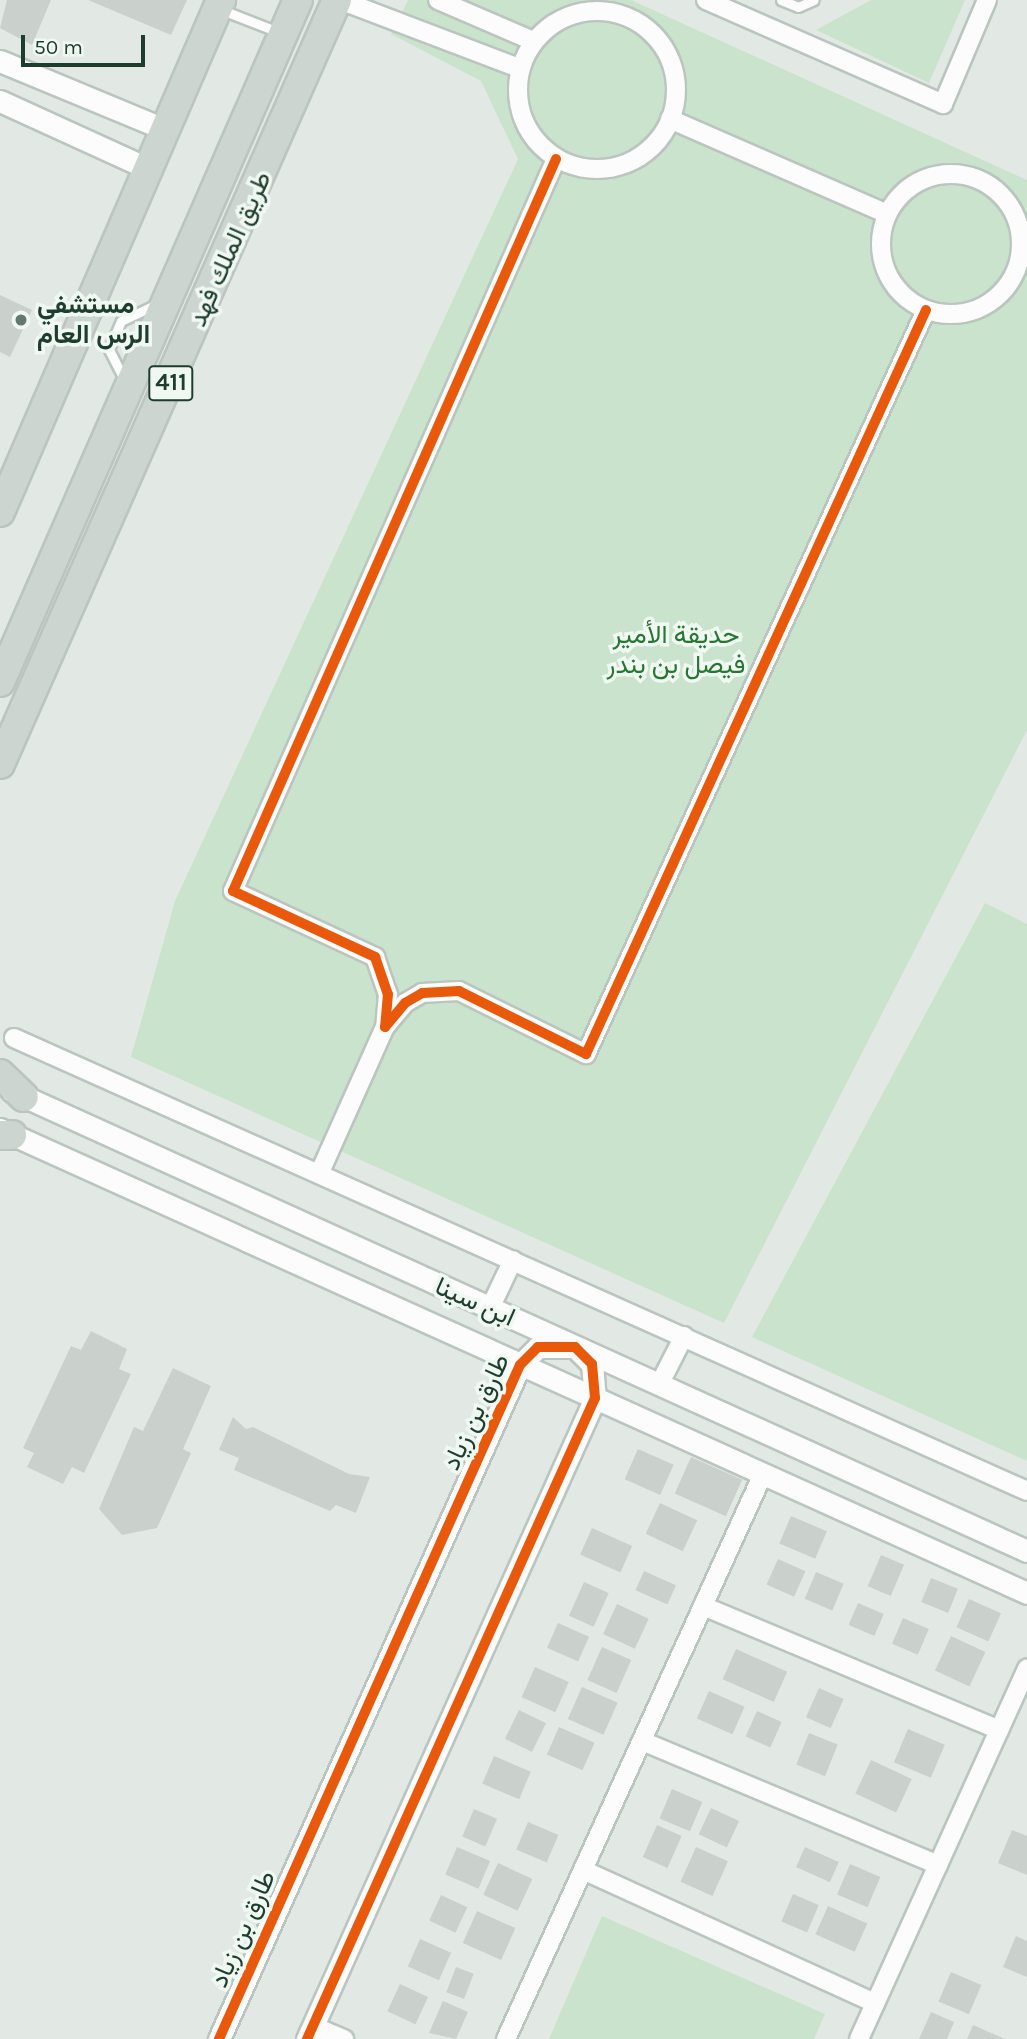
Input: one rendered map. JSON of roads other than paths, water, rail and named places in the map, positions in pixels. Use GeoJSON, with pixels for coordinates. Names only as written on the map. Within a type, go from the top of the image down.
{"type":"FeatureCollection","features":[{"type":"Feature","properties":{"kind":"main road","name":"طريق الملك فهد"},"geometry":{"type":"LineString","coordinates":[[0,682],[298,0]]}},
{"type":"Feature","properties":{"kind":"main road","name":"طريق الملك فهد"},"geometry":{"type":"LineString","coordinates":[[0,764],[339,0]]}},
{"type":"Feature","properties":{"kind":"main road"},"geometry":{"type":"LineString","coordinates":[[0,512],[219,4]]}},
{"type":"Feature","properties":{"kind":"main road"},"geometry":{"type":"LineString","coordinates":[[0,1074],[12,1091]]}},
{"type":"Feature","properties":{"kind":"street"},"geometry":{"type":"LineString","coordinates":[[339,0],[392,8],[519,68]]}},
{"type":"Feature","properties":{"kind":"street"},"geometry":{"type":"LineString","coordinates":[[438,0],[533,41]]}},
{"type":"Feature","properties":{"kind":"street"},"geometry":{"type":"LineString","coordinates":[[706,0],[943,104],[987,0]]}},
{"type":"Feature","properties":{"kind":"street"},"geometry":{"type":"LineString","coordinates":[[604,10],[630,17],[667,52],[675,77],[670,119],[652,147],[631,162],[581,168],[556,159],[523,119],[519,68],[533,41],[553,23],[577,12],[604,10]]}},
{"type":"Feature","properties":{"kind":"street"},"geometry":{"type":"LineString","coordinates":[[0,61],[164,129]]}},
{"type":"Feature","properties":{"kind":"street"},"geometry":{"type":"LineString","coordinates":[[0,101],[147,168]]}},
{"type":"Feature","properties":{"kind":"street"},"geometry":{"type":"LineString","coordinates":[[670,119],[887,214]]}},
{"type":"Feature","properties":{"kind":"street"},"geometry":{"type":"LineString","coordinates":[[385,1027],[388,994],[375,957],[233,891],[556,159]]}},
{"type":"Feature","properties":{"kind":"street"},"geometry":{"type":"LineString","coordinates":[[953,173],[996,190],[1012,208],[1021,253],[1000,295],[959,315],[926,310],[896,289],[884,269],[880,246],[887,214],[909,186],[953,173]]}},
{"type":"Feature","properties":{"kind":"street"},"geometry":{"type":"LineString","coordinates":[[320,1172],[385,1027],[405,1003],[422,993],[458,991],[586,1054],[926,310]]}},
{"type":"Feature","properties":{"kind":"street"},"geometry":{"type":"LineString","coordinates":[[13,1038],[320,1172],[1027,1492]]}},
{"type":"Feature","properties":{"kind":"street","name":"ابن سينا"},"geometry":{"type":"LineString","coordinates":[[12,1091],[1027,1551]]}},
{"type":"Feature","properties":{"kind":"street","name":"ابن سينا"},"geometry":{"type":"LineString","coordinates":[[4,1133],[1027,1593]]}},
{"type":"Feature","properties":{"kind":"street"},"geometry":{"type":"LineString","coordinates":[[490,1308],[513,1259]]}},
{"type":"Feature","properties":{"kind":"street"},"geometry":{"type":"LineString","coordinates":[[659,1385],[684,1336]]}},
{"type":"Feature","properties":{"kind":"street","name":"طارق بن زياد"},"geometry":{"type":"LineString","coordinates":[[219,2039],[520,1365],[538,1347],[575,1347]]}},
{"type":"Feature","properties":{"kind":"street"},"geometry":{"type":"LineString","coordinates":[[344,2039],[310,2032],[595,1398],[592,1364],[575,1347]]}},
{"type":"Feature","properties":{"kind":"street"},"geometry":{"type":"LineString","coordinates":[[506,2039],[763,1474]]}},
{"type":"Feature","properties":{"kind":"street"},"geometry":{"type":"LineString","coordinates":[[703,1606],[999,1730]]}},
{"type":"Feature","properties":{"kind":"street"},"geometry":{"type":"LineString","coordinates":[[859,2039],[1027,1668]]}},
{"type":"Feature","properties":{"kind":"street"},"geometry":{"type":"LineString","coordinates":[[642,1741],[938,1865]]}},
{"type":"Feature","properties":{"kind":"street"},"geometry":{"type":"LineString","coordinates":[[583,1870],[876,2003]]}},
{"type":"Feature","properties":{"kind":"lane"},"geometry":{"type":"LineString","coordinates":[[781,0],[799,7],[814,0]]}},
{"type":"Feature","properties":{"kind":"lane"},"geometry":{"type":"LineString","coordinates":[[219,4],[284,34]]}},
{"type":"Feature","properties":{"kind":"place","name":"مستشفي الرس العام"},"geometry":{"type":"Point","coordinates":[21,320]}},
{"type":"Feature","properties":{"kind":"park label","name":"حديقة الأمير فيصل بن بندر"},"geometry":{"type":"Point","coordinates":[676,650]}}]}
